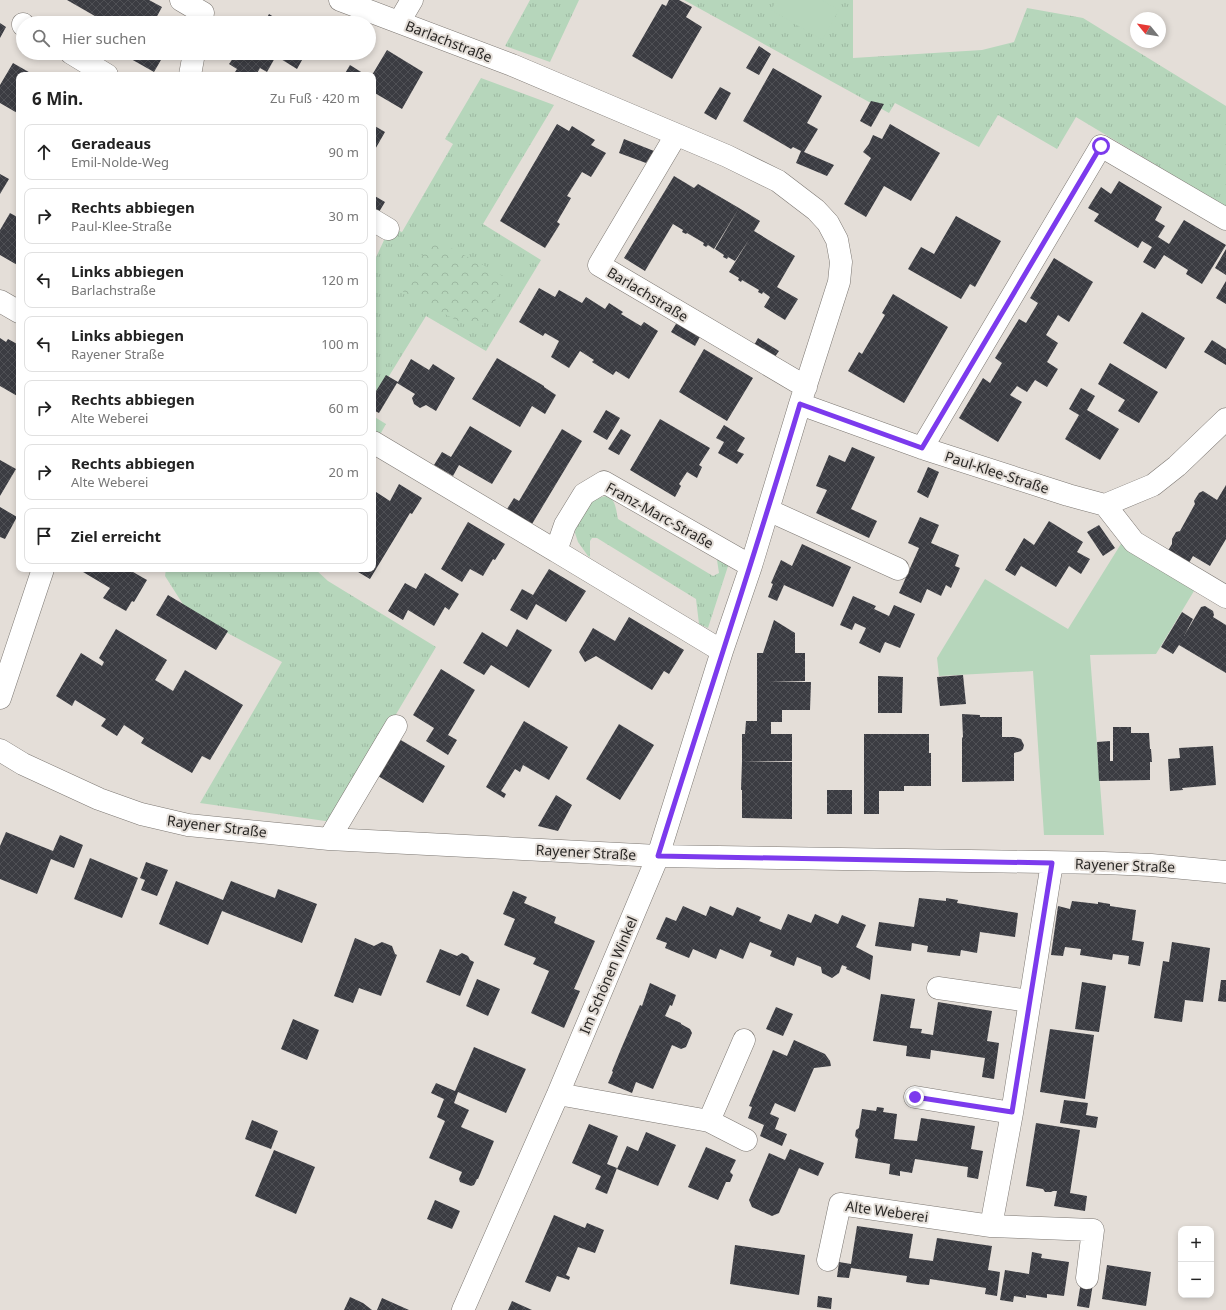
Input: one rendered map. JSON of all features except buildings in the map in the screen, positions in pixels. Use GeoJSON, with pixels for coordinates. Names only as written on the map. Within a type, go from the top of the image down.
{"type":"FeatureCollection","features":[{"type":"Feature","properties":{"kind":"street"},"geometry":{"type":"LineString","coordinates":[[181,0],[203,12]]}},
{"type":"Feature","properties":{"kind":"street","name":"Barlachstraße"},"geometry":{"type":"LineString","coordinates":[[340,0],[512,65],[727,156],[778,181],[816,210],[828,223],[837,240],[841,262],[839,282],[751,566],[722,651],[658,856]]}},
{"type":"Feature","properties":{"kind":"street","name":"Barlachstraße"},"geometry":{"type":"LineString","coordinates":[[399,22],[412,0]]}},
{"type":"Feature","properties":{"kind":"street"},"geometry":{"type":"LineString","coordinates":[[82,60],[102,72]]}},
{"type":"Feature","properties":{"kind":"street"},"geometry":{"type":"LineString","coordinates":[[191,72],[193,60]]}},
{"type":"Feature","properties":{"kind":"street","name":"Barlachstraße"},"geometry":{"type":"LineString","coordinates":[[676,135],[599,265],[803,396]]}},
{"type":"Feature","properties":{"kind":"street"},"geometry":{"type":"LineString","coordinates":[[922,448],[1101,146],[1226,219]]}},
{"type":"Feature","properties":{"kind":"street"},"geometry":{"type":"LineString","coordinates":[[0,301],[16,310]]}},
{"type":"Feature","properties":{"kind":"street","name":"Paul-Klee-Straße"},"geometry":{"type":"LineString","coordinates":[[803,396],[922,448],[1068,496],[1105,505]]}},
{"type":"Feature","properties":{"kind":"street"},"geometry":{"type":"LineString","coordinates":[[1226,419],[1177,466],[1153,485],[1105,505],[1134,542],[1226,597]]}},
{"type":"Feature","properties":{"kind":"street"},"geometry":{"type":"LineString","coordinates":[[376,444],[722,651]]}},
{"type":"Feature","properties":{"kind":"street","name":"Franz-Marc-Straße"},"geometry":{"type":"LineString","coordinates":[[556,551],[565,525],[584,494],[604,482],[751,566]]}},
{"type":"Feature","properties":{"kind":"street"},"geometry":{"type":"LineString","coordinates":[[768,510],[898,569]]}},
{"type":"Feature","properties":{"kind":"street"},"geometry":{"type":"LineString","coordinates":[[0,698],[42,572]]}},
{"type":"Feature","properties":{"kind":"street"},"geometry":{"type":"LineString","coordinates":[[329,839],[396,726]]}},
{"type":"Feature","properties":{"kind":"street","name":"Rayener Straße"},"geometry":{"type":"LineString","coordinates":[[0,750],[23,764],[99,799],[141,814],[188,825],[329,839],[658,856],[1151,865],[1226,872]]}},
{"type":"Feature","properties":{"kind":"street","name":"Im Schönen Winkel"},"geometry":{"type":"LineString","coordinates":[[462,1310],[558,1094],[658,856]]}},
{"type":"Feature","properties":{"kind":"street"},"geometry":{"type":"LineString","coordinates":[[991,1226],[1012,1112],[1052,863]]}},
{"type":"Feature","properties":{"kind":"street"},"geometry":{"type":"LineString","coordinates":[[938,988],[1030,1001]]}},
{"type":"Feature","properties":{"kind":"street"},"geometry":{"type":"LineString","coordinates":[[709,1121],[744,1040]]}},
{"type":"Feature","properties":{"kind":"street"},"geometry":{"type":"LineString","coordinates":[[558,1094],[709,1121],[746,1140]]}},
{"type":"Feature","properties":{"kind":"street"},"geometry":{"type":"LineString","coordinates":[[915,1097],[1012,1112]]}},
{"type":"Feature","properties":{"kind":"street","name":"Alte Weberei"},"geometry":{"type":"LineString","coordinates":[[828,1260],[840,1204],[991,1226],[1092,1230],[1087,1278]]}},
{"type":"Feature","properties":{"kind":"green space"},"geometry":{"type":"Polygon","coordinates":[[[530,0],[579,0],[550,62],[505,46],[530,0]]]}},
{"type":"Feature","properties":{"kind":"green space"},"geometry":{"type":"Polygon","coordinates":[[[684,0],[853,0],[853,58],[982,50],[1014,42],[1027,8],[1083,18],[1226,106],[1226,207],[1076,117],[1057,149],[998,115],[979,147],[895,103],[889,113],[684,0]]]}},
{"type":"Feature","properties":{"kind":"green space"},"geometry":{"type":"Polygon","coordinates":[[[777,0],[822,0],[839,10],[822,40],[771,10],[777,0]]]}},
{"type":"Feature","properties":{"kind":"green space"},"geometry":{"type":"Polygon","coordinates":[[[481,78],[554,105],[483,224],[541,260],[486,351],[426,316],[376,397],[376,258],[385,238],[392,228],[402,232],[453,144],[445,139],[481,78]]]}},
{"type":"Feature","properties":{"kind":"green space"},"geometry":{"type":"Polygon","coordinates":[[[432,238],[507,278],[479,332],[403,292],[432,238]]]}},
{"type":"Feature","properties":{"kind":"green space"},"geometry":{"type":"Polygon","coordinates":[[[376,418],[386,424],[376,442],[376,418]]]}},
{"type":"Feature","properties":{"kind":"green space"},"geometry":{"type":"Polygon","coordinates":[[[606,496],[614,502],[618,519],[713,576],[719,573],[717,560],[721,558],[729,563],[708,628],[699,624],[696,599],[597,538],[592,538],[590,541],[590,557],[588,556],[578,542],[575,533],[576,524],[588,504],[598,498],[606,496]]]}},
{"type":"Feature","properties":{"kind":"green space"},"geometry":{"type":"Polygon","coordinates":[[[1124,539],[1197,586],[1156,654],[1090,655],[1104,835],[1044,835],[1033,671],[939,676],[937,658],[985,579],[1068,629],[1124,539]]]}},
{"type":"Feature","properties":{"kind":"green space"},"geometry":{"type":"Polygon","coordinates":[[[166,572],[318,572],[328,581],[436,647],[332,822],[200,803],[282,662],[186,609],[165,576],[166,572]]]}},
{"type":"Feature","properties":{"kind":"route"},"geometry":{"type":"LineString","coordinates":[[915,1097],[1012,1112],[1052,863],[658,856],[722,651],[751,566],[800,404],[922,448],[1101,146]]}}]}
